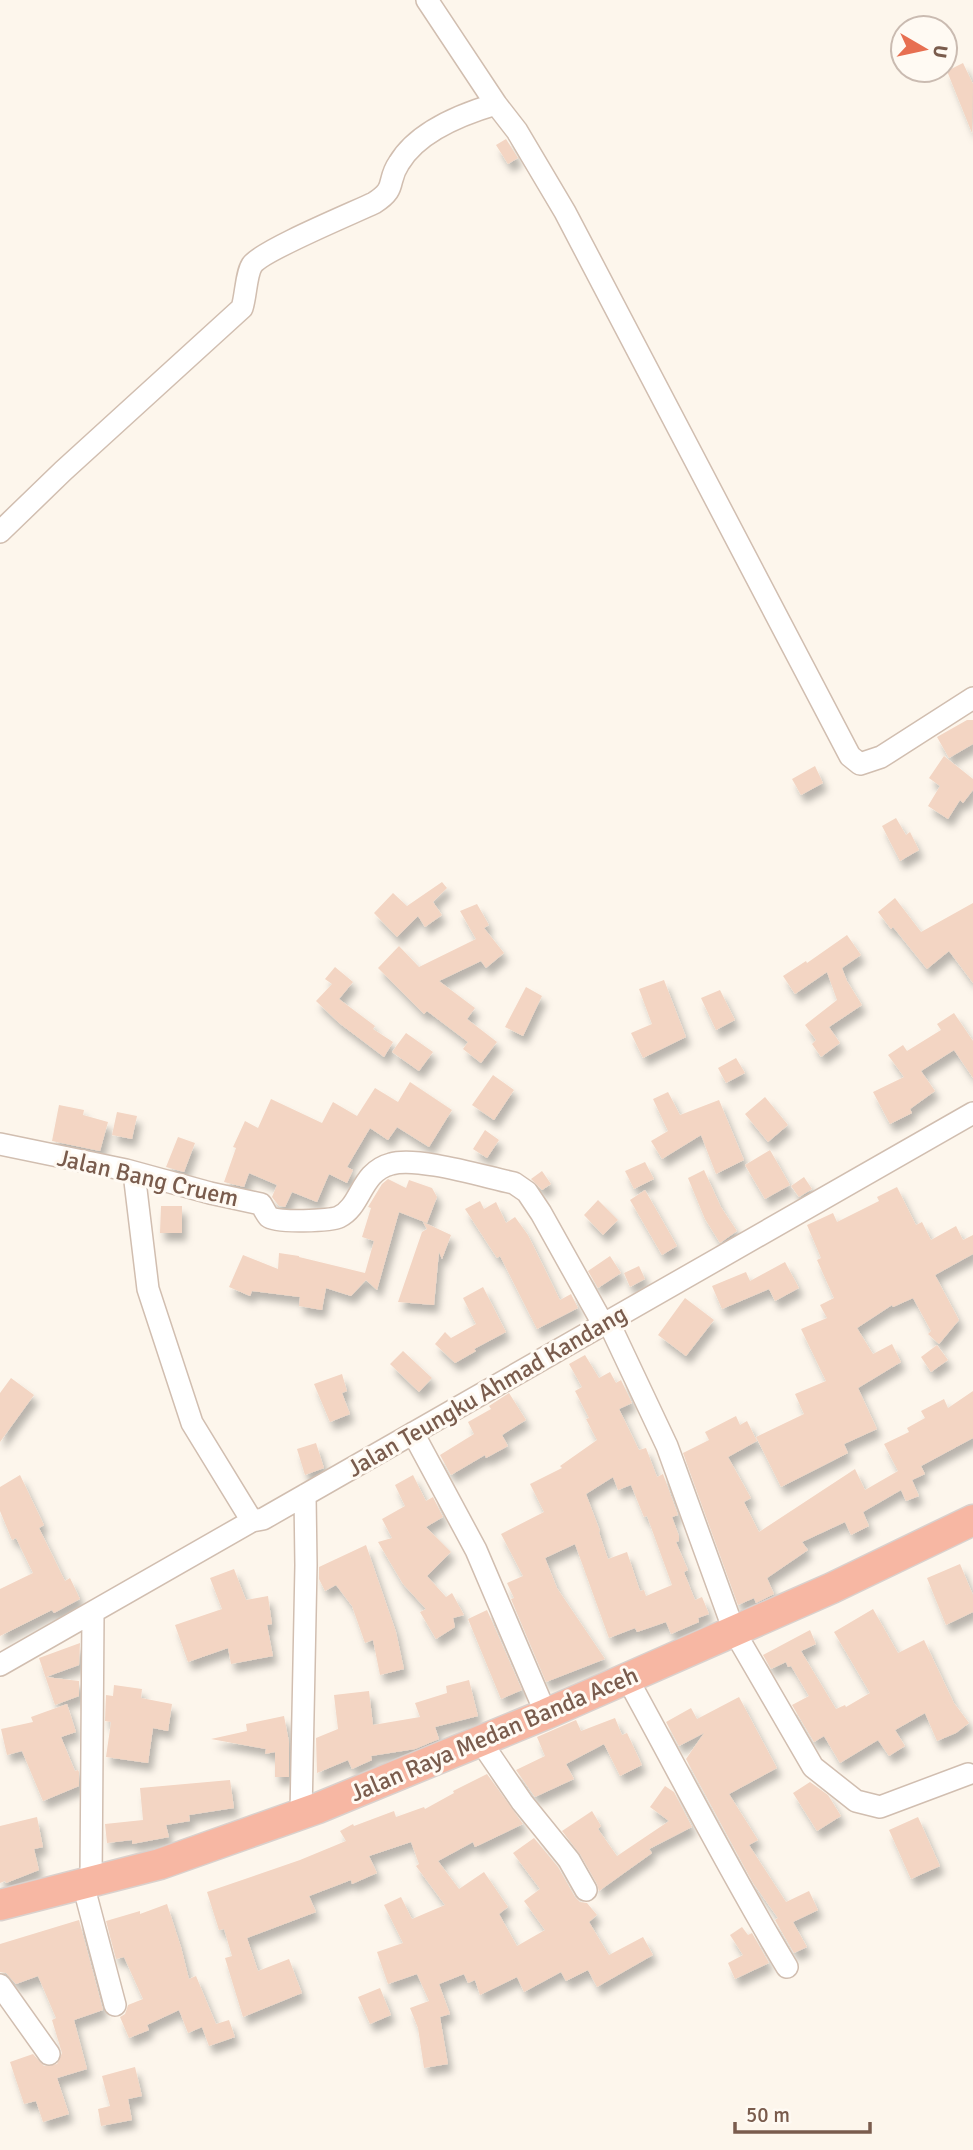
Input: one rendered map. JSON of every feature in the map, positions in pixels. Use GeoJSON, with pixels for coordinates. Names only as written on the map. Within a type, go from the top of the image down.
{"type":"FeatureCollection","features":[{"type":"Feature","properties":{"kind":"highway","name":"Jalan Raya Medan Banda Aceh"},"geometry":{"type":"LineString","coordinates":[[0,1905],[160,1864],[301,1814],[546,1714],[832,1588],[973,1520]]}},
{"type":"Feature","properties":{"kind":"street"},"geometry":{"type":"LineString","coordinates":[[427,0],[523,141],[565,212],[845,748],[857,762],[864,764],[881,757],[973,698]]}},
{"type":"Feature","properties":{"kind":"street"},"geometry":{"type":"LineString","coordinates":[[0,532],[62,471],[242,308],[250,271],[257,261],[387,195],[397,165],[416,142],[463,115],[496,104]]}},
{"type":"Feature","properties":{"kind":"street","name":"Jalan Teungku Ahmad Kandang"},"geometry":{"type":"LineString","coordinates":[[0,1665],[252,1521],[264,1518],[305,1495],[973,1113]]}},
{"type":"Feature","properties":{"kind":"street","name":"Jalan Bang Cruem"},"geometry":{"type":"LineString","coordinates":[[0,1144],[134,1172],[210,1193],[261,1203],[270,1218],[280,1222],[338,1217],[354,1203],[366,1179],[390,1164],[415,1163],[514,1183],[527,1192],[541,1213],[606,1323],[667,1447],[733,1631],[813,1767],[856,1801],[880,1807],[968,1774]]}},
{"type":"Feature","properties":{"kind":"street"},"geometry":{"type":"LineString","coordinates":[[134,1172],[148,1289],[192,1423],[252,1521]]}},
{"type":"Feature","properties":{"kind":"street"},"geometry":{"type":"LineString","coordinates":[[412,1433],[476,1550],[546,1714]]}},
{"type":"Feature","properties":{"kind":"street"},"geometry":{"type":"LineString","coordinates":[[301,1814],[305,1495]]}},
{"type":"Feature","properties":{"kind":"street"},"geometry":{"type":"LineString","coordinates":[[93,1614],[87,1883],[116,2005]]}},
{"type":"Feature","properties":{"kind":"street"},"geometry":{"type":"LineString","coordinates":[[627,1678],[746,1899],[787,1967]]}},
{"type":"Feature","properties":{"kind":"street"},"geometry":{"type":"LineString","coordinates":[[481,1742],[522,1802],[569,1860],[586,1890]]}},
{"type":"Feature","properties":{"kind":"street"},"geometry":{"type":"LineString","coordinates":[[0,1985],[49,2054]]}},
{"type":"Feature","properties":{"kind":"building"},"geometry":{"type":"Polygon","coordinates":[[[963,63],[973,84],[972,133],[952,84],[959,84],[959,65],[963,63]]]}},
{"type":"Feature","properties":{"kind":"building"},"geometry":{"type":"Polygon","coordinates":[[[506,139],[518,158],[508,164],[496,145],[506,139]]]}},
{"type":"Feature","properties":{"kind":"building"},"geometry":{"type":"Polygon","coordinates":[[[967,720],[973,720],[973,744],[949,758],[937,737],[967,720]]]}},
{"type":"Feature","properties":{"kind":"building"},"geometry":{"type":"Polygon","coordinates":[[[944,756],[973,779],[973,790],[963,803],[960,800],[948,819],[928,806],[940,786],[929,778],[944,756]]]}},
{"type":"Feature","properties":{"kind":"building"},"geometry":{"type":"Polygon","coordinates":[[[815,766],[823,783],[801,795],[792,779],[815,766]]]}},
{"type":"Feature","properties":{"kind":"building"},"geometry":{"type":"Polygon","coordinates":[[[896,818],[906,835],[910,832],[919,850],[900,861],[882,826],[896,818]]]}},
{"type":"Feature","properties":{"kind":"building"},"geometry":{"type":"Polygon","coordinates":[[[442,882],[447,888],[433,902],[442,915],[425,927],[418,916],[397,937],[374,913],[393,893],[407,906],[442,882]]]}},
{"type":"Feature","properties":{"kind":"building"},"geometry":{"type":"Polygon","coordinates":[[[895,898],[921,932],[973,903],[973,983],[949,951],[927,969],[878,912],[895,898]]]}},
{"type":"Feature","properties":{"kind":"building"},"geometry":{"type":"Polygon","coordinates":[[[477,904],[489,925],[484,928],[504,953],[486,968],[481,961],[439,981],[475,1008],[467,1019],[497,1042],[481,1063],[463,1049],[468,1042],[427,1011],[424,1014],[378,968],[399,946],[419,967],[476,939],[460,911],[477,904]]]}},
{"type":"Feature","properties":{"kind":"building"},"geometry":{"type":"Polygon","coordinates":[[[847,935],[861,955],[842,968],[862,1005],[829,1027],[840,1043],[821,1057],[812,1044],[816,1040],[805,1025],[837,1000],[827,972],[795,994],[783,976],[847,935]]]}},
{"type":"Feature","properties":{"kind":"building"},"geometry":{"type":"Polygon","coordinates":[[[335,967],[353,982],[339,999],[375,1026],[373,1029],[393,1042],[384,1057],[339,1023],[316,1001],[332,984],[325,979],[335,967]]]}},
{"type":"Feature","properties":{"kind":"building"},"geometry":{"type":"Polygon","coordinates":[[[664,980],[686,1037],[643,1058],[631,1033],[652,1024],[639,989],[664,980]]]}},
{"type":"Feature","properties":{"kind":"building"},"geometry":{"type":"Polygon","coordinates":[[[526,987],[542,996],[523,1036],[505,1027],[526,987]]]}},
{"type":"Feature","properties":{"kind":"building"},"geometry":{"type":"Polygon","coordinates":[[[720,990],[735,1020],[716,1030],[701,998],[720,990]]]}},
{"type":"Feature","properties":{"kind":"building"},"geometry":{"type":"Polygon","coordinates":[[[954,1013],[973,1041],[973,1078],[954,1050],[921,1071],[935,1091],[910,1109],[912,1113],[890,1124],[873,1092],[904,1077],[888,1055],[903,1045],[907,1051],[941,1030],[937,1024],[954,1013]]]}},
{"type":"Feature","properties":{"kind":"building"},"geometry":{"type":"Polygon","coordinates":[[[406,1033],[433,1052],[419,1071],[392,1052],[406,1033]]]}},
{"type":"Feature","properties":{"kind":"building"},"geometry":{"type":"Polygon","coordinates":[[[736,1058],[745,1073],[726,1083],[718,1068],[736,1058]]]}},
{"type":"Feature","properties":{"kind":"building"},"geometry":{"type":"Polygon","coordinates":[[[493,1075],[514,1090],[494,1120],[472,1105],[493,1075]]]}},
{"type":"Feature","properties":{"kind":"building"},"geometry":{"type":"Polygon","coordinates":[[[410,1082],[452,1110],[429,1147],[397,1127],[388,1140],[370,1128],[347,1167],[353,1170],[347,1183],[329,1174],[317,1202],[292,1192],[285,1207],[279,1206],[272,1197],[277,1185],[249,1173],[244,1187],[224,1182],[236,1148],[233,1147],[245,1121],[258,1128],[271,1099],[322,1123],[333,1102],[357,1116],[375,1088],[398,1102],[410,1082]]]}},
{"type":"Feature","properties":{"kind":"building"},"geometry":{"type":"Polygon","coordinates":[[[668,1092],[680,1115],[719,1100],[744,1160],[716,1174],[701,1135],[662,1159],[651,1141],[668,1131],[653,1099],[668,1092]]]}},
{"type":"Feature","properties":{"kind":"building"},"geometry":{"type":"Polygon","coordinates":[[[765,1097],[788,1125],[768,1142],[745,1114],[765,1097]]]}},
{"type":"Feature","properties":{"kind":"building"},"geometry":{"type":"Polygon","coordinates":[[[59,1105],[84,1110],[83,1115],[108,1122],[100,1151],[52,1141],[59,1105]]]}},
{"type":"Feature","properties":{"kind":"building"},"geometry":{"type":"Polygon","coordinates":[[[117,1112],[137,1116],[132,1139],[112,1135],[117,1112]]]}},
{"type":"Feature","properties":{"kind":"building"},"geometry":{"type":"Polygon","coordinates":[[[485,1130],[499,1140],[487,1158],[473,1149],[485,1130]]]}},
{"type":"Feature","properties":{"kind":"building"},"geometry":{"type":"Polygon","coordinates":[[[178,1137],[195,1143],[184,1172],[166,1167],[178,1137]]]}},
{"type":"Feature","properties":{"kind":"building"},"geometry":{"type":"Polygon","coordinates":[[[770,1150],[790,1185],[765,1199],[745,1165],[770,1150]]]}},
{"type":"Feature","properties":{"kind":"building"},"geometry":{"type":"Polygon","coordinates":[[[645,1162],[654,1179],[634,1189],[625,1171],[645,1162]]]}},
{"type":"Feature","properties":{"kind":"building"},"geometry":{"type":"Polygon","coordinates":[[[704,1170],[721,1207],[737,1231],[720,1243],[705,1219],[688,1178],[704,1170]]]}},
{"type":"Feature","properties":{"kind":"building"},"geometry":{"type":"Polygon","coordinates":[[[542,1171],[551,1184],[542,1190],[531,1179],[542,1171]]]}},
{"type":"Feature","properties":{"kind":"building"},"geometry":{"type":"Polygon","coordinates":[[[804,1177],[812,1189],[799,1197],[791,1186],[804,1177]]]}},
{"type":"Feature","properties":{"kind":"building"},"geometry":{"type":"Polygon","coordinates":[[[388,1179],[406,1188],[409,1180],[432,1188],[437,1197],[427,1223],[399,1212],[377,1290],[366,1280],[351,1296],[326,1288],[322,1310],[299,1306],[300,1297],[252,1291],[250,1296],[229,1287],[243,1255],[278,1269],[279,1253],[365,1273],[374,1241],[362,1237],[371,1208],[368,1207],[388,1179]]]}},
{"type":"Feature","properties":{"kind":"building"},"geometry":{"type":"Polygon","coordinates":[[[897,1187],[916,1225],[922,1222],[931,1240],[956,1226],[963,1240],[973,1235],[973,1254],[935,1275],[959,1320],[939,1344],[928,1334],[931,1331],[913,1298],[893,1307],[892,1305],[857,1328],[873,1354],[892,1344],[901,1362],[858,1388],[877,1429],[844,1444],[848,1453],[781,1487],[756,1437],[804,1414],[795,1394],[826,1381],[801,1329],[827,1318],[820,1305],[834,1298],[817,1260],[821,1258],[807,1225],[833,1213],[837,1222],[879,1201],[877,1197],[897,1187]]]}},
{"type":"Feature","properties":{"kind":"building"},"geometry":{"type":"Polygon","coordinates":[[[645,1190],[677,1246],[662,1255],[630,1200],[645,1190]]]}},
{"type":"Feature","properties":{"kind":"building"},"geometry":{"type":"Polygon","coordinates":[[[598,1200],[618,1220],[603,1235],[584,1215],[598,1200]]]}},
{"type":"Feature","properties":{"kind":"building"},"geometry":{"type":"Polygon","coordinates":[[[480,1201],[484,1209],[496,1202],[506,1223],[515,1217],[528,1235],[560,1300],[571,1294],[578,1308],[537,1329],[500,1256],[497,1258],[465,1209],[480,1201]]]}},
{"type":"Feature","properties":{"kind":"building"},"geometry":{"type":"Polygon","coordinates":[[[161,1206],[182,1206],[182,1233],[160,1233],[161,1206]]]}},
{"type":"Feature","properties":{"kind":"building"},"geometry":{"type":"Polygon","coordinates":[[[423,1222],[451,1235],[442,1259],[439,1252],[434,1305],[398,1302],[422,1232],[427,1229],[423,1222]]]}},
{"type":"Feature","properties":{"kind":"building"},"geometry":{"type":"Polygon","coordinates":[[[610,1256],[621,1273],[598,1288],[588,1271],[610,1256]]]}},
{"type":"Feature","properties":{"kind":"building"},"geometry":{"type":"Polygon","coordinates":[[[785,1262],[799,1288],[775,1301],[769,1289],[722,1309],[712,1286],[746,1272],[750,1281],[785,1262]]]}},
{"type":"Feature","properties":{"kind":"building"},"geometry":{"type":"Polygon","coordinates":[[[639,1266],[645,1279],[630,1287],[624,1273],[639,1266]]]}},
{"type":"Feature","properties":{"kind":"building"},"geometry":{"type":"Polygon","coordinates":[[[483,1287],[506,1332],[455,1363],[435,1344],[445,1332],[451,1338],[476,1324],[463,1298],[483,1287]]]}},
{"type":"Feature","properties":{"kind":"building"},"geometry":{"type":"Polygon","coordinates":[[[685,1298],[714,1320],[686,1356],[658,1335],[685,1298]]]}},
{"type":"Feature","properties":{"kind":"building"},"geometry":{"type":"Polygon","coordinates":[[[937,1345],[948,1360],[931,1372],[921,1357],[937,1345]]]}},
{"type":"Feature","properties":{"kind":"building"},"geometry":{"type":"Polygon","coordinates":[[[403,1351],[432,1378],[419,1392],[390,1364],[403,1351]]]}},
{"type":"Feature","properties":{"kind":"building"},"geometry":{"type":"Polygon","coordinates":[[[585,1355],[599,1378],[610,1372],[616,1383],[621,1380],[632,1403],[619,1409],[639,1450],[646,1448],[657,1477],[663,1474],[678,1515],[672,1517],[679,1536],[679,1541],[676,1542],[688,1570],[684,1572],[695,1600],[702,1597],[709,1614],[698,1618],[699,1622],[671,1634],[666,1622],[637,1632],[635,1628],[609,1638],[575,1544],[545,1558],[557,1588],[605,1659],[546,1682],[511,1599],[514,1598],[507,1583],[523,1576],[501,1534],[544,1512],[530,1484],[562,1468],[560,1466],[597,1440],[575,1391],[582,1387],[569,1364],[585,1355]],[[613,1477],[586,1494],[608,1559],[627,1552],[640,1591],[644,1590],[646,1596],[672,1585],[647,1516],[644,1517],[631,1485],[618,1490],[613,1477]]]}},
{"type":"Feature","properties":{"kind":"building"},"geometry":{"type":"Polygon","coordinates":[[[342,1374],[347,1391],[342,1393],[350,1414],[330,1422],[314,1384],[342,1374]]]}},
{"type":"Feature","properties":{"kind":"building"},"geometry":{"type":"Polygon","coordinates":[[[11,1378],[34,1395],[0,1442],[0,1393],[11,1378]]]}},
{"type":"Feature","properties":{"kind":"building"},"geometry":{"type":"Polygon","coordinates":[[[973,1391],[973,1438],[921,1466],[925,1474],[912,1480],[919,1496],[906,1501],[901,1490],[863,1512],[869,1526],[851,1535],[845,1522],[802,1542],[808,1550],[767,1578],[774,1594],[756,1603],[754,1598],[738,1605],[683,1453],[709,1440],[705,1432],[736,1416],[740,1425],[747,1421],[757,1441],[728,1457],[751,1498],[744,1502],[759,1532],[855,1469],[865,1490],[898,1471],[884,1444],[909,1432],[907,1428],[925,1418],[921,1411],[944,1399],[948,1408],[973,1391]]]}},
{"type":"Feature","properties":{"kind":"building"},"geometry":{"type":"Polygon","coordinates":[[[509,1393],[526,1420],[502,1435],[508,1446],[486,1458],[485,1455],[451,1475],[440,1455],[474,1434],[468,1422],[491,1409],[489,1406],[509,1393]]]}},
{"type":"Feature","properties":{"kind":"building"},"geometry":{"type":"Polygon","coordinates":[[[316,1443],[324,1468],[305,1475],[297,1449],[316,1443]]]}},
{"type":"Feature","properties":{"kind":"building"},"geometry":{"type":"Polygon","coordinates":[[[20,1475],[44,1525],[39,1528],[65,1581],[70,1578],[80,1599],[0,1636],[0,1589],[33,1573],[16,1538],[12,1540],[0,1511],[0,1487],[20,1475]]]}},
{"type":"Feature","properties":{"kind":"building"},"geometry":{"type":"Polygon","coordinates":[[[413,1475],[426,1501],[433,1497],[443,1517],[426,1527],[451,1552],[427,1576],[446,1597],[452,1593],[464,1615],[453,1618],[455,1627],[436,1639],[420,1612],[426,1609],[403,1584],[378,1542],[392,1538],[382,1519],[405,1506],[395,1485],[413,1475]]]}},
{"type":"Feature","properties":{"kind":"building"},"geometry":{"type":"Polygon","coordinates":[[[366,1545],[396,1632],[404,1669],[380,1675],[373,1640],[365,1643],[352,1606],[336,1585],[325,1591],[319,1579],[319,1567],[366,1545]]]}},
{"type":"Feature","properties":{"kind":"building"},"geometry":{"type":"Polygon","coordinates":[[[960,1564],[973,1595],[973,1612],[946,1625],[927,1578],[960,1564]]]}},
{"type":"Feature","properties":{"kind":"building"},"geometry":{"type":"Polygon","coordinates":[[[234,1569],[246,1600],[268,1596],[272,1624],[267,1625],[273,1656],[231,1664],[228,1648],[188,1662],[175,1625],[222,1609],[210,1578],[234,1569]]]}},
{"type":"Feature","properties":{"kind":"building"},"geometry":{"type":"Polygon","coordinates":[[[873,1609],[898,1653],[924,1640],[954,1703],[969,1723],[956,1733],[937,1741],[925,1713],[895,1730],[905,1746],[889,1756],[878,1740],[840,1763],[824,1736],[814,1742],[792,1705],[809,1696],[791,1666],[788,1667],[786,1662],[771,1669],[763,1655],[810,1630],[816,1644],[801,1651],[836,1709],[845,1705],[846,1707],[870,1693],[834,1632],[873,1609]]]}},
{"type":"Feature","properties":{"kind":"building"},"geometry":{"type":"Polygon","coordinates":[[[487,1610],[522,1690],[501,1699],[468,1619],[487,1610]]]}},
{"type":"Feature","properties":{"kind":"building"},"geometry":{"type":"Polygon","coordinates":[[[80,1643],[79,1665],[46,1677],[79,1681],[79,1696],[55,1705],[39,1658],[80,1643]]]}},
{"type":"Feature","properties":{"kind":"building"},"geometry":{"type":"Polygon","coordinates":[[[469,1680],[478,1716],[435,1727],[439,1739],[415,1749],[371,1756],[372,1760],[352,1769],[348,1760],[317,1773],[316,1738],[338,1729],[334,1695],[369,1691],[373,1725],[420,1717],[415,1703],[447,1693],[446,1686],[469,1680]]]}},
{"type":"Feature","properties":{"kind":"building"},"geometry":{"type":"Polygon","coordinates":[[[114,1685],[142,1689],[141,1698],[172,1704],[168,1731],[153,1728],[148,1763],[106,1757],[111,1722],[105,1721],[106,1695],[113,1696],[114,1685]]]}},
{"type":"Feature","properties":{"kind":"building"},"geometry":{"type":"Polygon","coordinates":[[[739,1697],[777,1768],[729,1794],[758,1840],[749,1845],[786,1902],[809,1891],[818,1910],[793,1922],[807,1947],[794,1953],[775,1920],[778,1918],[753,1883],[686,1759],[704,1733],[679,1746],[666,1722],[691,1708],[697,1719],[739,1697]]]}},
{"type":"Feature","properties":{"kind":"building"},"geometry":{"type":"Polygon","coordinates":[[[67,1704],[76,1732],[61,1737],[75,1771],[79,1772],[79,1786],[43,1801],[22,1751],[7,1755],[1,1729],[33,1722],[31,1717],[67,1704]]]}},
{"type":"Feature","properties":{"kind":"building"},"geometry":{"type":"Polygon","coordinates":[[[284,1716],[289,1742],[289,1777],[275,1777],[275,1752],[265,1754],[266,1749],[211,1739],[247,1731],[246,1724],[284,1716]]]}},
{"type":"Feature","properties":{"kind":"building"},"geometry":{"type":"Polygon","coordinates":[[[615,1718],[622,1735],[627,1733],[642,1765],[620,1776],[604,1744],[566,1764],[574,1779],[535,1797],[516,1770],[545,1756],[537,1737],[576,1720],[581,1731],[615,1718]]]}},
{"type":"Feature","properties":{"kind":"building"},"geometry":{"type":"Polygon","coordinates":[[[487,1774],[523,1824],[475,1847],[473,1842],[438,1861],[459,1889],[484,1872],[508,1907],[499,1914],[517,1946],[545,1930],[524,1901],[540,1889],[513,1853],[534,1838],[558,1867],[575,1897],[580,1902],[587,1903],[597,1915],[589,1922],[609,1955],[643,1937],[653,1955],[597,1987],[588,1970],[566,1981],[561,1972],[524,1992],[517,1977],[480,1995],[475,1980],[468,1983],[464,1974],[439,1984],[450,2014],[440,2017],[448,2064],[424,2068],[418,2028],[410,2008],[429,2001],[417,1974],[388,1984],[377,1952],[403,1943],[384,1905],[401,1897],[412,1919],[445,1905],[416,1866],[419,1864],[411,1842],[369,1856],[377,1873],[352,1884],[351,1880],[309,1896],[316,1912],[247,1938],[258,1971],[289,1959],[302,1993],[243,2017],[225,1958],[232,1956],[224,1929],[219,1930],[207,1892],[346,1841],[340,1831],[353,1824],[354,1826],[394,1811],[396,1817],[424,1807],[425,1809],[487,1774]]]}},
{"type":"Feature","properties":{"kind":"building"},"geometry":{"type":"Polygon","coordinates":[[[230,1780],[234,1808],[189,1815],[190,1821],[166,1825],[169,1837],[132,1844],[132,1840],[107,1843],[105,1824],[143,1820],[140,1788],[230,1780]]]}},
{"type":"Feature","properties":{"kind":"building"},"geometry":{"type":"Polygon","coordinates":[[[810,1782],[828,1795],[841,1816],[817,1831],[793,1793],[810,1782]]]}},
{"type":"Feature","properties":{"kind":"building"},"geometry":{"type":"Polygon","coordinates":[[[665,1786],[674,1792],[692,1827],[649,1849],[652,1853],[599,1891],[580,1854],[562,1831],[592,1811],[601,1826],[598,1829],[617,1856],[669,1821],[650,1807],[665,1786]]]}},
{"type":"Feature","properties":{"kind":"building"},"geometry":{"type":"Polygon","coordinates":[[[37,1817],[43,1847],[34,1849],[39,1870],[0,1883],[0,1826],[37,1817]]]}},
{"type":"Feature","properties":{"kind":"building"},"geometry":{"type":"Polygon","coordinates":[[[918,1817],[940,1866],[911,1879],[889,1830],[918,1817]]]}},
{"type":"Feature","properties":{"kind":"building"},"geometry":{"type":"Polygon","coordinates":[[[167,1904],[189,1979],[196,1976],[216,2024],[229,2020],[235,2037],[209,2046],[202,2027],[188,2033],[179,2010],[147,2025],[149,2030],[129,2038],[120,2017],[125,2014],[128,2005],[143,1999],[124,1957],[116,1959],[106,1921],[140,1911],[140,1914],[167,1904]]]}},
{"type":"Feature","properties":{"kind":"building"},"geometry":{"type":"Polygon","coordinates":[[[79,1920],[103,2010],[74,2020],[87,2069],[57,2078],[69,2114],[43,2122],[36,2101],[24,2104],[10,2062],[33,2054],[44,2066],[57,2064],[62,2053],[52,2020],[56,2018],[38,1976],[16,1984],[6,1973],[0,1972],[0,1944],[79,1920]]]}},
{"type":"Feature","properties":{"kind":"building"},"geometry":{"type":"Polygon","coordinates":[[[742,1927],[748,1935],[752,1933],[769,1963],[735,1979],[728,1963],[743,1955],[730,1935],[742,1927]]]}},
{"type":"Feature","properties":{"kind":"building"},"geometry":{"type":"Polygon","coordinates":[[[380,1988],[391,2015],[370,2024],[358,1997],[380,1988]]]}},
{"type":"Feature","properties":{"kind":"building"},"geometry":{"type":"Polygon","coordinates":[[[135,2067],[142,2096],[128,2099],[132,2120],[101,2126],[98,2109],[110,2106],[102,2076],[135,2067]]]}}]}
